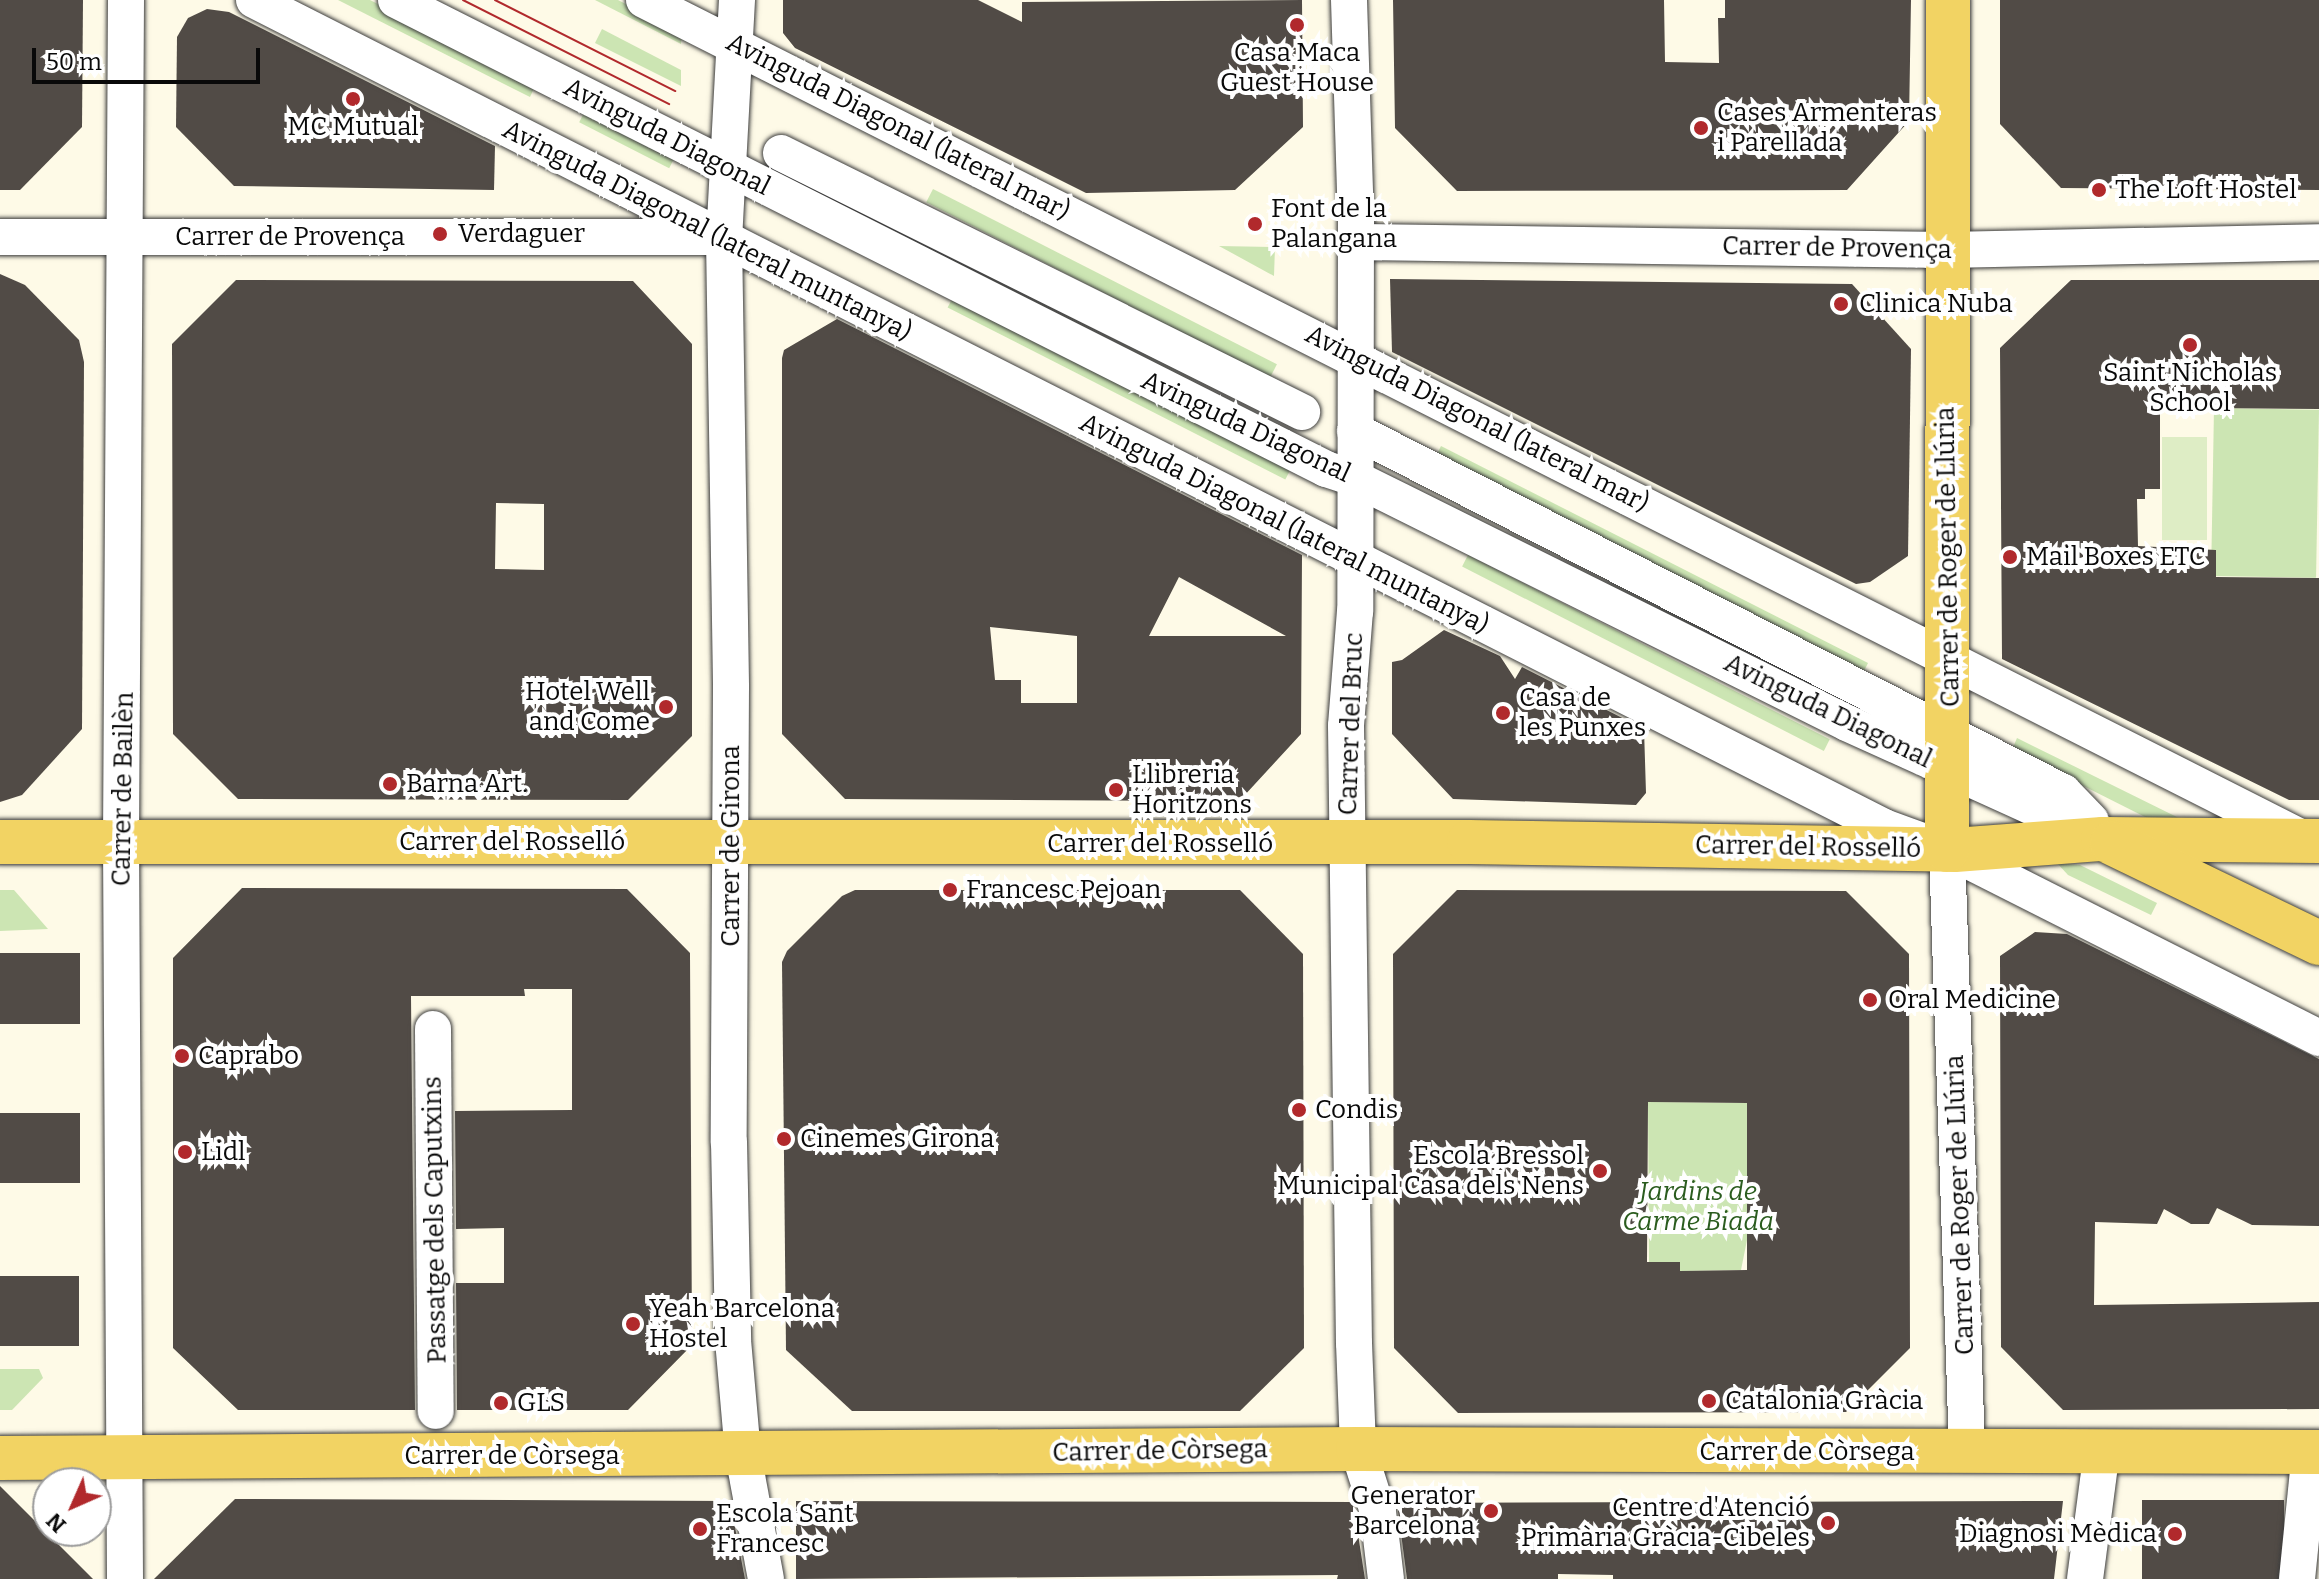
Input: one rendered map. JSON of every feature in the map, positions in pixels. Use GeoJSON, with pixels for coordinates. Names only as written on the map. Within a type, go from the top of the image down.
{"type":"FeatureCollection","features":[{"type":"Feature","properties":{"kind":"main road","name":"Carrer de Roger de Llúria"},"geometry":{"type":"LineString","coordinates":[[1947,850],[1948,0]]}},
{"type":"Feature","properties":{"kind":"main road","name":"Carrer del Rosselló"},"geometry":{"type":"LineString","coordinates":[[0,842],[1812,844],[1947,850],[2103,839],[2314,841]]}},
{"type":"Feature","properties":{"kind":"main road","name":"Avinguda Diagonal"},"geometry":{"type":"LineString","coordinates":[[2103,839],[2319,943]]}},
{"type":"Feature","properties":{"kind":"main road","name":"Carrer de Còrsega"},"geometry":{"type":"LineString","coordinates":[[0,1458],[1358,1449],[1810,1454],[2102,1449],[2315,1452]]}},
{"type":"Feature","properties":{"kind":"street","name":"Carrer de Bailèn"},"geometry":{"type":"LineString","coordinates":[[125,1579],[121,842],[126,0]]}},
{"type":"Feature","properties":{"kind":"street","name":"Avinguda Diagonal (lateral muntanya)"},"geometry":{"type":"LineString","coordinates":[[254,0],[1884,827],[1947,850],[2319,1038]]}},
{"type":"Feature","properties":{"kind":"street","name":"Avinguda Diagonal"},"geometry":{"type":"LineString","coordinates":[[396,0],[1285,449],[1949,752]]}},
{"type":"Feature","properties":{"kind":"street","name":"Avinguda Diagonal (lateral mar)"},"geometry":{"type":"LineString","coordinates":[[644,0],[1949,660],[2314,841]]}},
{"type":"Feature","properties":{"kind":"street"},"geometry":{"type":"LineString","coordinates":[[736,46],[737,0]]}},
{"type":"Feature","properties":{"kind":"street","name":"Carrer del Bruc"},"geometry":{"type":"LineString","coordinates":[[1349,0],[1355,242],[1356,560],[1346,726],[1358,1449],[1378,1512],[1386,1579]]}},
{"type":"Feature","properties":{"kind":"street","name":"Carrer de Girona"},"geometry":{"type":"LineString","coordinates":[[736,46],[726,166],[724,238],[733,1332],[743,1454],[766,1579]]}},
{"type":"Feature","properties":{"kind":"street","name":"Avinguda Diagonal"},"geometry":{"type":"LineString","coordinates":[[781,153],[1302,412]]}},
{"type":"Feature","properties":{"kind":"street","name":"Carrer de Provença"},"geometry":{"type":"LineString","coordinates":[[0,237],[724,238]]}},
{"type":"Feature","properties":{"kind":"street","name":"Carrer de Provença"},"geometry":{"type":"LineString","coordinates":[[1355,242],[1947,250],[2319,242]]}},
{"type":"Feature","properties":{"kind":"street","name":"Avinguda Diagonal"},"geometry":{"type":"LineString","coordinates":[[1355,431],[1949,752],[2103,839]]}},
{"type":"Feature","properties":{"kind":"street","name":"Carrer de Roger de Llúria"},"geometry":{"type":"LineString","coordinates":[[1947,850],[1967,1450]]}},
{"type":"Feature","properties":{"kind":"street","name":"Passatge dels Caputxins"},"geometry":{"type":"LineString","coordinates":[[433,1029],[436,1411]]}},
{"type":"Feature","properties":{"kind":"street"},"geometry":{"type":"LineString","coordinates":[[2085,1579],[2102,1449]]}},
{"type":"Feature","properties":{"kind":"street"},"geometry":{"type":"LineString","coordinates":[[2297,1579],[2315,1452]]}},
{"type":"Feature","properties":{"kind":"green space"},"geometry":{"type":"Polygon","coordinates":[[[338,0],[370,0],[536,84],[530,97],[338,0]]]}},
{"type":"Feature","properties":{"kind":"green space"},"geometry":{"type":"Polygon","coordinates":[[[595,0],[618,0],[682,33],[681,44],[595,0]]]}},
{"type":"Feature","properties":{"kind":"green space"},"geometry":{"type":"Polygon","coordinates":[[[602,29],[681,70],[681,86],[595,43],[602,29]]]}},
{"type":"Feature","properties":{"kind":"green space"},"geometry":{"type":"Polygon","coordinates":[[[586,109],[676,155],[669,168],[579,122],[586,109]]]}},
{"type":"Feature","properties":{"kind":"green space"},"geometry":{"type":"Polygon","coordinates":[[[933,189],[1277,364],[1270,378],[926,202],[933,189]]]}},
{"type":"Feature","properties":{"kind":"green space"},"geometry":{"type":"Polygon","coordinates":[[[1219,246],[1275,247],[1274,276],[1219,246]]]}},
{"type":"Feature","properties":{"kind":"green space"},"geometry":{"type":"Polygon","coordinates":[[[954,295],[1292,467],[1285,480],[948,307],[954,295]]]}},
{"type":"Feature","properties":{"kind":"green space"},"geometry":{"type":"Polygon","coordinates":[[[2214,408],[2319,410],[2316,578],[2211,576],[2214,408]]]}},
{"type":"Feature","properties":{"kind":"green space"},"geometry":{"type":"Polygon","coordinates":[[[2162,437],[2207,437],[2207,540],[2162,540],[2162,437]]]}},
{"type":"Feature","properties":{"kind":"green space"},"geometry":{"type":"Polygon","coordinates":[[[1441,446],[1868,663],[1861,677],[1435,458],[1441,446]]]}},
{"type":"Feature","properties":{"kind":"green space"},"geometry":{"type":"Polygon","coordinates":[[[1468,555],[1830,739],[1824,751],[1462,567],[1468,555]]]}},
{"type":"Feature","properties":{"kind":"green space"},"geometry":{"type":"Polygon","coordinates":[[[2017,738],[2189,823],[2157,823],[2012,750],[2017,738]]]}},
{"type":"Feature","properties":{"kind":"green space"},"geometry":{"type":"Polygon","coordinates":[[[2057,863],[2080,865],[2157,903],[2151,915],[2068,875],[2057,863]]]}},
{"type":"Feature","properties":{"kind":"green space"},"geometry":{"type":"Polygon","coordinates":[[[0,890],[14,890],[48,929],[0,931],[0,890]]]}},
{"type":"Feature","properties":{"kind":"green space","name":"Jardins de Carme Biada"},"geometry":{"type":"Polygon","coordinates":[[[1648,1102],[1747,1103],[1747,1240],[1741,1270],[1680,1271],[1680,1262],[1649,1262],[1648,1102]]]}},
{"type":"Feature","properties":{"kind":"green space"},"geometry":{"type":"Polygon","coordinates":[[[0,1369],[39,1369],[43,1378],[12,1410],[0,1410],[0,1369]]]}},
{"type":"Feature","properties":{"kind":"building"},"geometry":{"type":"Polygon","coordinates":[[[0,0],[83,0],[82,127],[20,190],[0,190],[0,0]]]}},
{"type":"Feature","properties":{"kind":"building"},"geometry":{"type":"Polygon","coordinates":[[[783,0],[978,0],[1022,22],[1022,2],[1302,0],[1303,127],[1235,190],[1086,193],[795,48],[783,33],[783,0]]]}},
{"type":"Feature","properties":{"kind":"building"},"geometry":{"type":"Polygon","coordinates":[[[1393,0],[1664,0],[1665,62],[1719,63],[1718,18],[1725,18],[1725,0],[1911,0],[1909,121],[1847,190],[1457,191],[1395,128],[1393,0]]]}},
{"type":"Feature","properties":{"kind":"building"},"geometry":{"type":"Polygon","coordinates":[[[2000,0],[2319,0],[2319,190],[2061,188],[2000,124],[2000,0]]]}},
{"type":"Feature","properties":{"kind":"building"},"geometry":{"type":"Polygon","coordinates":[[[207,9],[229,12],[495,146],[494,190],[234,186],[176,127],[177,37],[188,18],[207,9]]]}},
{"type":"Feature","properties":{"kind":"building"},"geometry":{"type":"Polygon","coordinates":[[[0,274],[25,285],[79,340],[84,362],[82,729],[22,795],[0,802],[0,274]]]}},
{"type":"Feature","properties":{"kind":"building"},"geometry":{"type":"Polygon","coordinates":[[[1390,279],[1852,284],[1911,349],[1908,556],[1870,582],[1856,584],[1392,352],[1390,279]]]}},
{"type":"Feature","properties":{"kind":"building"},"geometry":{"type":"Polygon","coordinates":[[[236,280],[633,281],[692,344],[692,736],[628,800],[238,799],[173,734],[172,344],[236,280]],[[496,503],[495,569],[544,570],[544,504],[496,503]]]}},
{"type":"Feature","properties":{"kind":"building"},"geometry":{"type":"Polygon","coordinates":[[[2071,280],[2319,280],[2319,409],[2207,408],[2160,396],[2160,489],[2145,489],[2145,499],[2137,499],[2138,546],[2216,550],[2216,577],[2319,578],[2319,800],[2289,800],[2002,659],[2000,348],[2071,280]]]}},
{"type":"Feature","properties":{"kind":"building"},"geometry":{"type":"Polygon","coordinates":[[[837,319],[1302,555],[1301,734],[1243,797],[1206,801],[845,799],[782,734],[784,350],[837,319]],[[1179,577],[1149,636],[1286,636],[1179,577]],[[990,627],[995,680],[1021,680],[1021,703],[1077,703],[1077,636],[990,627]]]}},
{"type":"Feature","properties":{"kind":"building","name":"Casa de les Punxes"},"geometry":{"type":"Polygon","coordinates":[[[1444,630],[1500,656],[1515,679],[1522,667],[1644,729],[1646,793],[1636,805],[1453,799],[1392,734],[1392,662],[1402,660],[1444,630]]]}},
{"type":"Feature","properties":{"kind":"building"},"geometry":{"type":"Polygon","coordinates":[[[242,888],[627,889],[690,953],[692,1345],[628,1410],[457,1410],[456,1283],[504,1283],[504,1228],[456,1229],[455,1111],[572,1110],[572,989],[524,989],[525,996],[411,996],[415,1410],[238,1410],[173,1348],[173,958],[242,888]]]}},
{"type":"Feature","properties":{"kind":"building"},"geometry":{"type":"Polygon","coordinates":[[[855,890],[1240,890],[1303,954],[1304,1348],[1240,1411],[852,1411],[786,1350],[782,962],[787,951],[842,896],[855,890]]]}},
{"type":"Feature","properties":{"kind":"building"},"geometry":{"type":"Polygon","coordinates":[[[1457,890],[1846,891],[1909,954],[1910,1348],[1846,1412],[1458,1413],[1394,1348],[1393,954],[1457,890]],[[1648,1102],[1647,1262],[1680,1262],[1680,1271],[1747,1270],[1747,1103],[1648,1102]]]}},
{"type":"Feature","properties":{"kind":"building"},"geometry":{"type":"Polygon","coordinates":[[[2035,932],[2067,934],[2319,1059],[2319,1226],[2252,1225],[2217,1208],[2209,1224],[2191,1224],[2164,1209],[2157,1224],[2095,1222],[2094,1305],[2319,1302],[2319,1409],[2063,1410],[2001,1347],[2000,956],[2035,932]]]}},
{"type":"Feature","properties":{"kind":"building"},"geometry":{"type":"Polygon","coordinates":[[[0,953],[80,953],[80,1024],[0,1024],[0,953]]]}},
{"type":"Feature","properties":{"kind":"building"},"geometry":{"type":"Polygon","coordinates":[[[0,1113],[80,1113],[80,1183],[0,1183],[0,1113]]]}},
{"type":"Feature","properties":{"kind":"building"},"geometry":{"type":"Polygon","coordinates":[[[0,1276],[79,1276],[79,1346],[0,1346],[0,1276]]]}},
{"type":"Feature","properties":{"kind":"building"},"geometry":{"type":"Polygon","coordinates":[[[0,1486],[32,1518],[32,1547],[61,1547],[93,1579],[0,1579],[0,1486]]]}},
{"type":"Feature","properties":{"kind":"building"},"geometry":{"type":"Polygon","coordinates":[[[235,1499],[730,1501],[745,1579],[154,1579],[235,1499]]]}},
{"type":"Feature","properties":{"kind":"building"},"geometry":{"type":"Polygon","coordinates":[[[2142,1500],[2284,1500],[2284,1579],[2142,1579],[2142,1500]]]}},
{"type":"Feature","properties":{"kind":"building"},"geometry":{"type":"Polygon","coordinates":[[[796,1501],[1353,1502],[1365,1579],[1337,1579],[1338,1575],[796,1579],[796,1501]]]}},
{"type":"Feature","properties":{"kind":"building"},"geometry":{"type":"Polygon","coordinates":[[[2063,1501],[2054,1579],[1613,1579],[1613,1575],[1558,1574],[1558,1579],[1407,1579],[1397,1503],[2063,1501]]]}},
{"type":"Feature","properties":{"kind":"tram line"},"geometry":{"type":"LineString","coordinates":[[463,0],[669,104]]}},
{"type":"Feature","properties":{"kind":"tram line"},"geometry":{"type":"LineString","coordinates":[[495,0],[675,91]]}},
{"type":"Feature","properties":{"kind":"place","name":"Casa Maca Guest House"},"geometry":{"type":"Point","coordinates":[1297,25]}},
{"type":"Feature","properties":{"kind":"place","name":"MC Mutual"},"geometry":{"type":"Point","coordinates":[353,99]}},
{"type":"Feature","properties":{"kind":"place","name":"Cases Armenteras i Parellada"},"geometry":{"type":"Point","coordinates":[1701,128]}},
{"type":"Feature","properties":{"kind":"place","name":"The Loft Hostel"},"geometry":{"type":"Point","coordinates":[2099,190]}},
{"type":"Feature","properties":{"kind":"place","name":"Font de la Palangana"},"geometry":{"type":"Point","coordinates":[1255,224]}},
{"type":"Feature","properties":{"kind":"place","name":"Verdaguer"},"geometry":{"type":"Point","coordinates":[440,234]}},
{"type":"Feature","properties":{"kind":"place","name":"Clinica Nuba"},"geometry":{"type":"Point","coordinates":[1841,304]}},
{"type":"Feature","properties":{"kind":"place","name":"Saint Nicholas School"},"geometry":{"type":"Point","coordinates":[2190,345]}},
{"type":"Feature","properties":{"kind":"place","name":"Mail Boxes ETC"},"geometry":{"type":"Point","coordinates":[2010,557]}},
{"type":"Feature","properties":{"kind":"place","name":"Hotel Well and Come"},"geometry":{"type":"Point","coordinates":[666,707]}},
{"type":"Feature","properties":{"kind":"place","name":"Casa de les Punxes"},"geometry":{"type":"Point","coordinates":[1503,713]}},
{"type":"Feature","properties":{"kind":"place","name":"Barna Art."},"geometry":{"type":"Point","coordinates":[390,784]}},
{"type":"Feature","properties":{"kind":"place","name":"Llibreria Horitzons"},"geometry":{"type":"Point","coordinates":[1116,790]}},
{"type":"Feature","properties":{"kind":"place","name":"Francesc Pejoan"},"geometry":{"type":"Point","coordinates":[950,890]}},
{"type":"Feature","properties":{"kind":"place","name":"Oral Medicine"},"geometry":{"type":"Point","coordinates":[1870,1000]}},
{"type":"Feature","properties":{"kind":"place","name":"Caprabo"},"geometry":{"type":"Point","coordinates":[182,1056]}},
{"type":"Feature","properties":{"kind":"place","name":"Condis"},"geometry":{"type":"Point","coordinates":[1299,1110]}},
{"type":"Feature","properties":{"kind":"place","name":"Cinemes Girona"},"geometry":{"type":"Point","coordinates":[784,1139]}},
{"type":"Feature","properties":{"kind":"place","name":"Lidl"},"geometry":{"type":"Point","coordinates":[185,1152]}},
{"type":"Feature","properties":{"kind":"place","name":"Escola Bressol Municipal Casa dels Nens"},"geometry":{"type":"Point","coordinates":[1600,1171]}},
{"type":"Feature","properties":{"kind":"place","name":"Yeah Barcelona Hostel"},"geometry":{"type":"Point","coordinates":[633,1324]}},
{"type":"Feature","properties":{"kind":"place","name":"Catalonia Gràcia"},"geometry":{"type":"Point","coordinates":[1709,1401]}},
{"type":"Feature","properties":{"kind":"place","name":"GLS"},"geometry":{"type":"Point","coordinates":[501,1403]}},
{"type":"Feature","properties":{"kind":"place","name":"Generator Barcelona"},"geometry":{"type":"Point","coordinates":[1491,1511]}},
{"type":"Feature","properties":{"kind":"place","name":"Centre d'Atenció Primària Gràcia-Cibeles"},"geometry":{"type":"Point","coordinates":[1828,1523]}},
{"type":"Feature","properties":{"kind":"place","name":"Escola Sant Francesc"},"geometry":{"type":"Point","coordinates":[700,1529]}},
{"type":"Feature","properties":{"kind":"place","name":"Diagnosi Mèdica"},"geometry":{"type":"Point","coordinates":[2175,1534]}}]}
